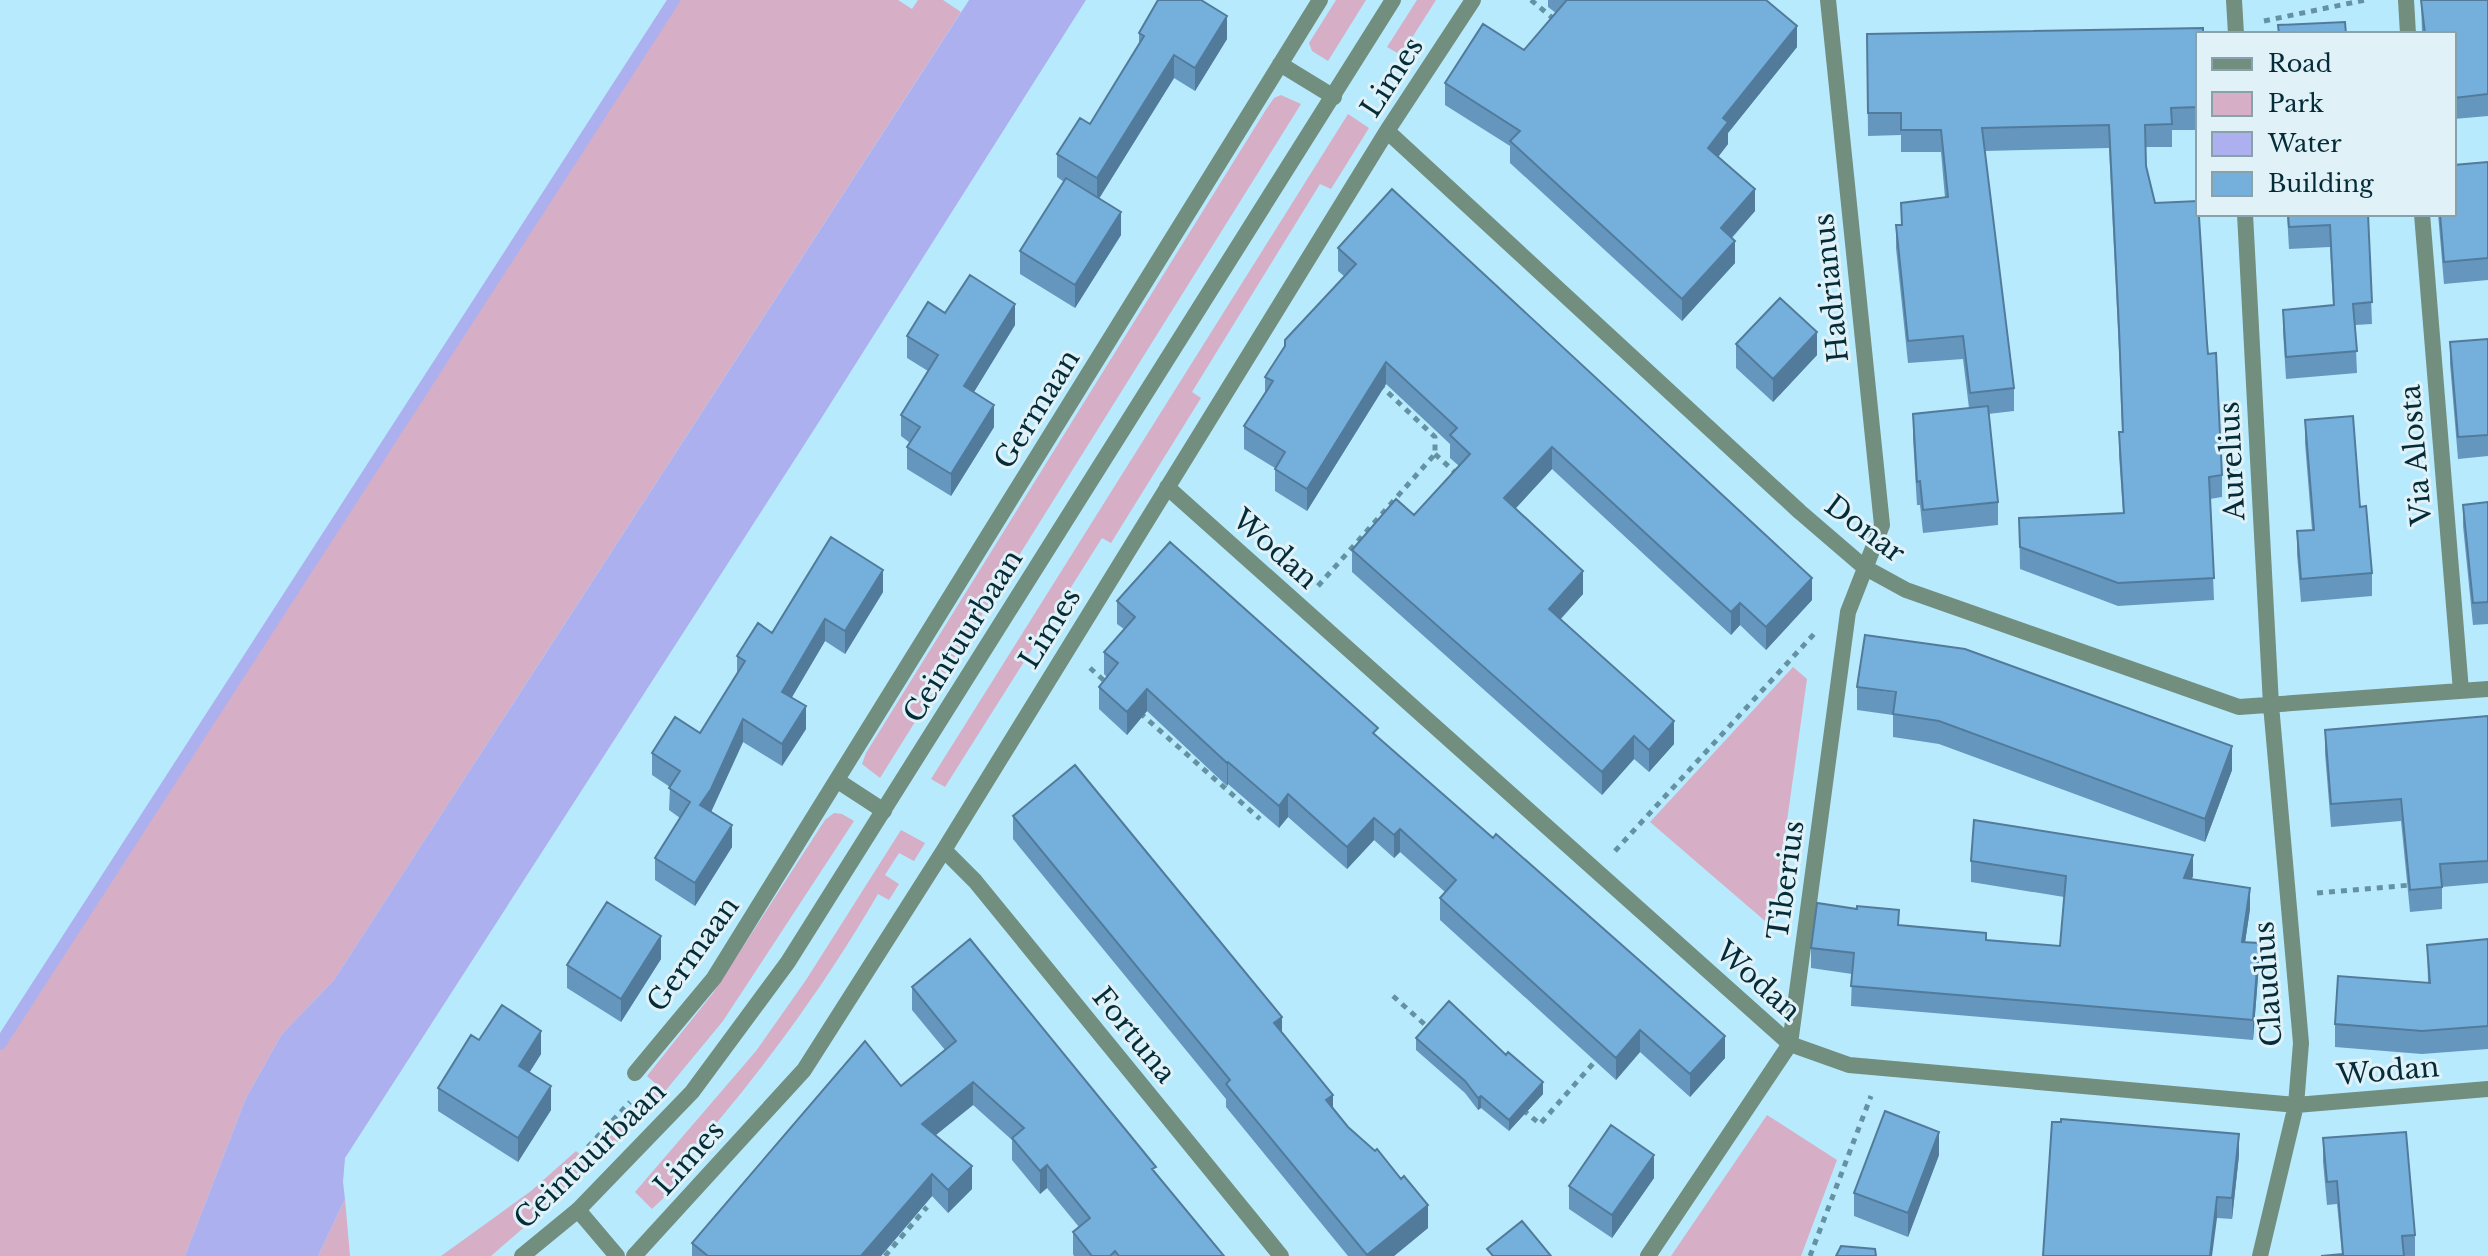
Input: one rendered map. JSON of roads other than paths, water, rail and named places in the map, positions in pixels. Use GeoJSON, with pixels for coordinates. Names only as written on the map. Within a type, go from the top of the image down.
{"type":"FeatureCollection","features":[{"type":"Feature","properties":{"kind":"street","name":"Germaan"},"geometry":{"type":"LineString","coordinates":[[635,1073],[714,978],[1320,0]]}},
{"type":"Feature","properties":{"kind":"street","name":"Ceintuurbaan"},"geometry":{"type":"LineString","coordinates":[[522,1256],[578,1210],[692,1092],[788,962],[1393,0]]}},
{"type":"Feature","properties":{"kind":"street","name":"Limes"},"geometry":{"type":"LineString","coordinates":[[634,1256],[804,1070],[944,850],[1387,131],[1473,0]]}},
{"type":"Feature","properties":{"kind":"street","name":"Hadrianus"},"geometry":{"type":"LineString","coordinates":[[1828,0],[1882,525],[1864,567]]}},
{"type":"Feature","properties":{"kind":"street"},"geometry":{"type":"LineString","coordinates":[[2234,0],[2236,30]]}},
{"type":"Feature","properties":{"kind":"street"},"geometry":{"type":"LineString","coordinates":[[2406,0],[2408,32]]}},
{"type":"Feature","properties":{"kind":"street"},"geometry":{"type":"LineString","coordinates":[[1280,64],[1334,97]]}},
{"type":"Feature","properties":{"kind":"street","name":"Donar"},"geometry":{"type":"LineString","coordinates":[[1387,131],[1788,502],[1864,567],[1906,590],[2239,707],[2488,689]]}},
{"type":"Feature","properties":{"kind":"street","name":"Aurelius"},"geometry":{"type":"LineString","coordinates":[[2245,216],[2271,705]]}},
{"type":"Feature","properties":{"kind":"street","name":"Via Alosta"},"geometry":{"type":"LineString","coordinates":[[2422,216],[2461,691]]}},
{"type":"Feature","properties":{"kind":"street","name":"Wodan"},"geometry":{"type":"LineString","coordinates":[[1167,487],[1790,1044],[1849,1065],[2296,1105],[2488,1089]]}},
{"type":"Feature","properties":{"kind":"street","name":"Tiberius"},"geometry":{"type":"LineString","coordinates":[[1648,1256],[1790,1044],[1848,612],[1864,567]]}},
{"type":"Feature","properties":{"kind":"street","name":"Claudius"},"geometry":{"type":"LineString","coordinates":[[2260,1256],[2296,1105],[2301,1043],[2271,705]]}},
{"type":"Feature","properties":{"kind":"street"},"geometry":{"type":"LineString","coordinates":[[838,781],[884,811]]}},
{"type":"Feature","properties":{"kind":"street","name":"Fortuna"},"geometry":{"type":"LineString","coordinates":[[944,850],[975,881],[1281,1256]]}},
{"type":"Feature","properties":{"kind":"street"},"geometry":{"type":"LineString","coordinates":[[578,1210],[617,1256]]}},
{"type":"Feature","properties":{"kind":"water"},"geometry":{"type":"Polygon","coordinates":[[[969,0],[1086,0],[817,425],[345,1158],[345,1199],[318,1256],[185,1256],[246,1098],[282,1034],[334,980],[969,0]]]}},
{"type":"Feature","properties":{"kind":"waterway"},"geometry":{"type":"LineString","coordinates":[[0,1044],[674,0]]}}]}
